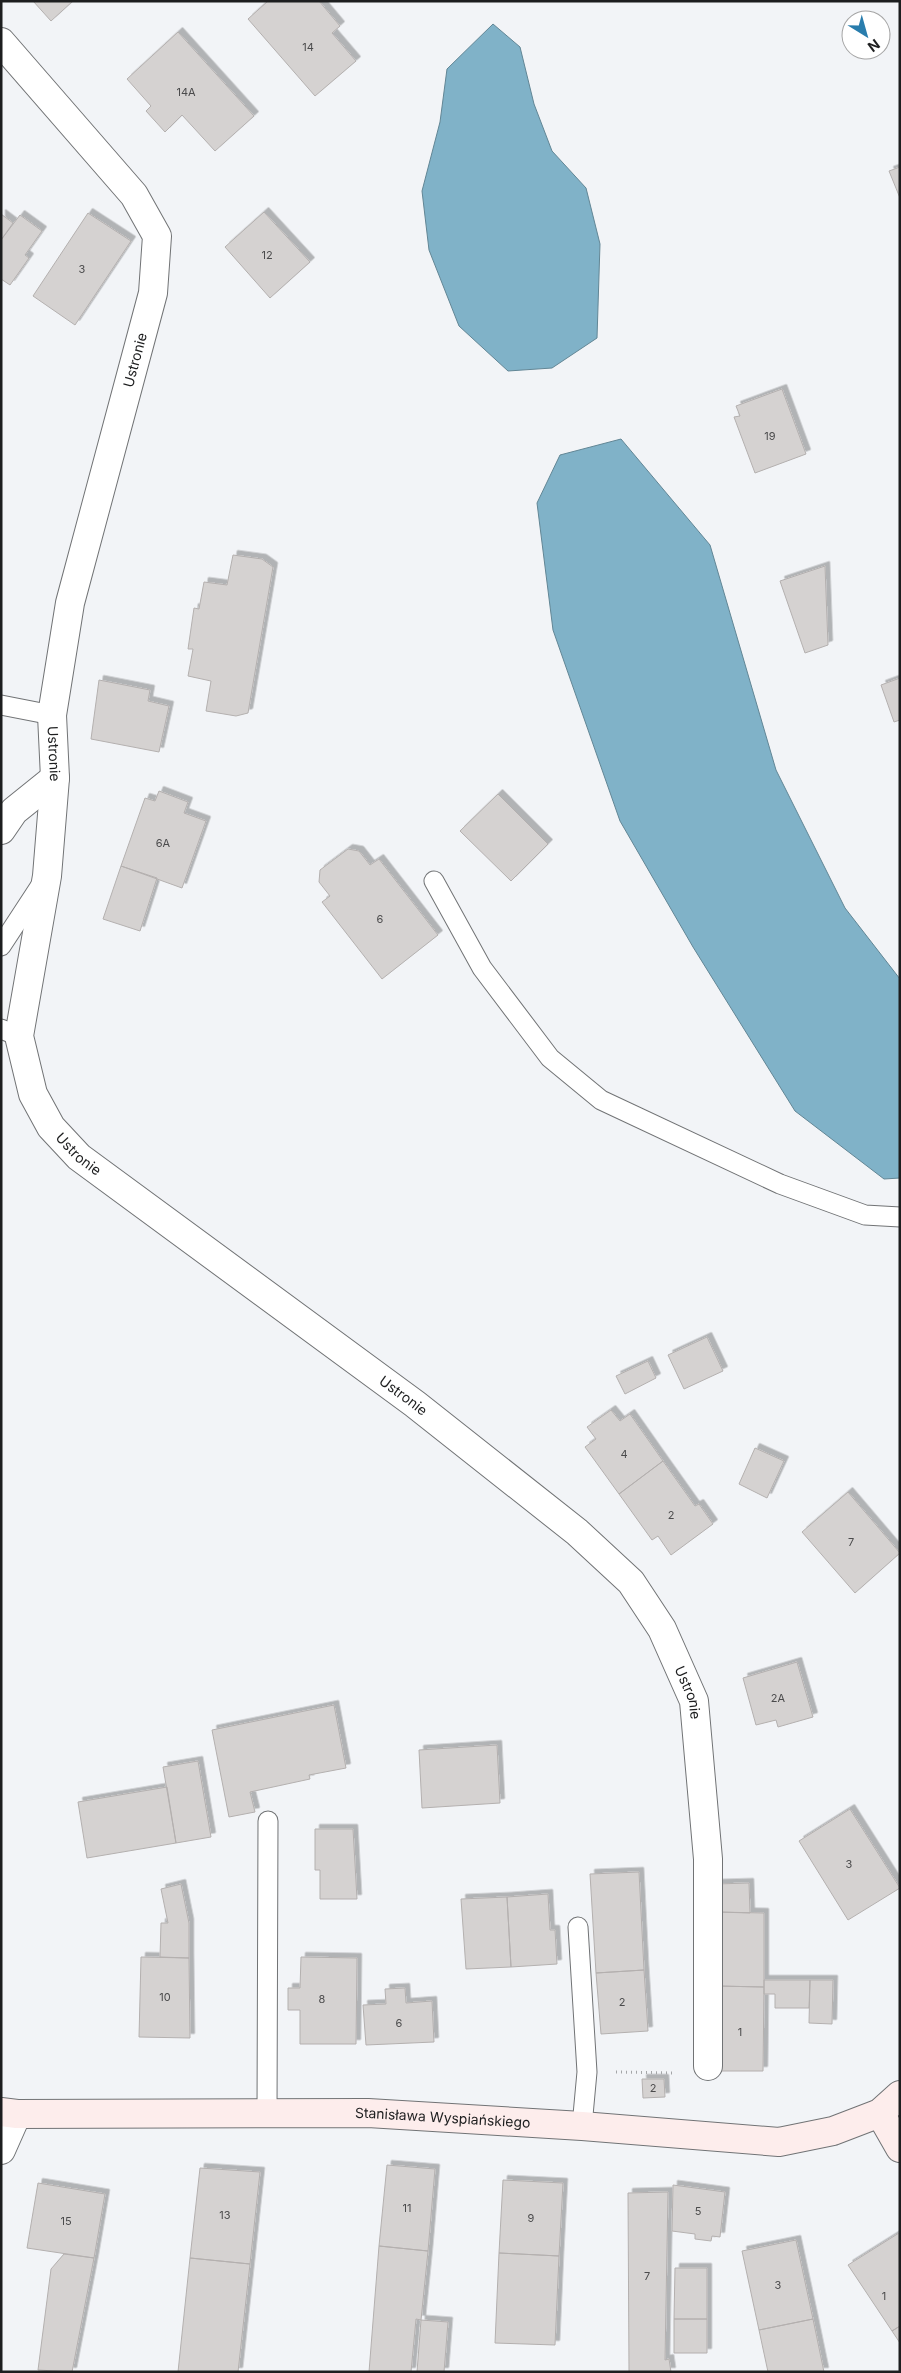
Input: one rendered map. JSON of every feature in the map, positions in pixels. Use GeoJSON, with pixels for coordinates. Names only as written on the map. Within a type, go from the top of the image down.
{"type":"FeatureCollection","features":[{"type":"Feature","properties":{"kind":"main road"},"geometry":{"type":"LineString","coordinates":[[900,2095],[880,2113],[900,2148]]}},
{"type":"Feature","properties":{"kind":"main road","name":"Stanisława Wyspiańskiego"},"geometry":{"type":"LineString","coordinates":[[9,2113],[266,2113],[444,2116],[779,2142],[833,2131],[880,2113]]}},
{"type":"Feature","properties":{"kind":"street","name":"Ustronie"},"geometry":{"type":"LineString","coordinates":[[1,42],[134,194],[157,236],[153,293],[70,603],[52,716],[55,778],[47,876],[10,1032],[34,1094],[51,1127],[79,1157],[415,1404],[577,1532],[631,1582],[657,1621],[694,1701],[708,1859],[708,2066]]}},
{"type":"Feature","properties":{"kind":"street"},"geometry":{"type":"LineString","coordinates":[[1,830],[14,811],[55,778]]}},
{"type":"Feature","properties":{"kind":"street"},"geometry":{"type":"LineString","coordinates":[[1,2150],[9,2113]]}},
{"type":"Feature","properties":{"kind":"lane"},"geometry":{"type":"LineString","coordinates":[[1,705],[52,716]]}},
{"type":"Feature","properties":{"kind":"lane"},"geometry":{"type":"LineString","coordinates":[[1,946],[47,876]]}},
{"type":"Feature","properties":{"kind":"lane"},"geometry":{"type":"LineString","coordinates":[[434,881],[482,968],[550,1058],[601,1100],[780,1184],[864,1216],[900,1217]]}},
{"type":"Feature","properties":{"kind":"lane"},"geometry":{"type":"LineString","coordinates":[[266,2113],[268,1820]]}},
{"type":"Feature","properties":{"kind":"lane"},"geometry":{"type":"LineString","coordinates":[[578,1927],[587,2072],[582,2126]]}},
{"type":"Feature","properties":{"kind":"path"},"geometry":{"type":"LineString","coordinates":[[587,2072],[707,2074],[708,2066]]}},
{"type":"Feature","properties":{"kind":"water"},"geometry":{"type":"Polygon","coordinates":[[[493,24],[520,47],[534,104],[552,151],[586,188],[600,244],[597,338],[552,368],[508,371],[459,326],[429,250],[422,191],[440,122],[447,69],[493,24]]]}},
{"type":"Feature","properties":{"kind":"water"},"geometry":{"type":"Polygon","coordinates":[[[621,439],[710,545],[776,770],[845,908],[900,979],[900,1178],[884,1179],[795,1111],[693,947],[620,821],[553,630],[537,503],[560,455],[621,439]]]}},
{"type":"Feature","properties":{"kind":"building"},"geometry":{"type":"Polygon","coordinates":[[[33,1],[73,1],[51,21],[33,1]]]}},
{"type":"Feature","properties":{"kind":"building"},"geometry":{"type":"Polygon","coordinates":[[[268,1],[319,1],[340,26],[332,33],[356,61],[315,96],[248,19],[268,1]]]}},
{"type":"Feature","properties":{"kind":"building"},"geometry":{"type":"Polygon","coordinates":[[[178,32],[254,116],[215,151],[182,115],[165,132],[146,111],[151,106],[127,79],[178,32]]]}},
{"type":"Feature","properties":{"kind":"building"},"geometry":{"type":"Polygon","coordinates":[[[900,167],[900,198],[889,171],[900,167]]]}},
{"type":"Feature","properties":{"kind":"building"},"geometry":{"type":"Polygon","coordinates":[[[264,212],[310,262],[270,298],[225,247],[264,212]]]}},
{"type":"Feature","properties":{"kind":"building"},"geometry":{"type":"Polygon","coordinates":[[[88,213],[131,241],[75,325],[33,296],[88,213]]]}},
{"type":"Feature","properties":{"kind":"building"},"geometry":{"type":"Polygon","coordinates":[[[1,214],[13,223],[1,240],[1,214]]]}},
{"type":"Feature","properties":{"kind":"building"},"geometry":{"type":"Polygon","coordinates":[[[20,215],[42,231],[25,255],[29,258],[10,285],[1,279],[1,240],[20,215]]]}},
{"type":"Feature","properties":{"kind":"building"},"geometry":{"type":"Polygon","coordinates":[[[782,389],[806,454],[755,473],[734,417],[740,416],[736,406],[782,389]]]}},
{"type":"Feature","properties":{"kind":"building"},"geometry":{"type":"Polygon","coordinates":[[[233,555],[262,559],[273,567],[248,713],[236,716],[206,711],[211,681],[188,676],[193,649],[188,649],[194,608],[199,609],[204,582],[227,585],[233,555]]]}},
{"type":"Feature","properties":{"kind":"building"},"geometry":{"type":"Polygon","coordinates":[[[825,566],[828,645],[805,653],[780,581],[825,566]]]}},
{"type":"Feature","properties":{"kind":"building"},"geometry":{"type":"Polygon","coordinates":[[[900,678],[900,720],[894,722],[881,685],[900,678]]]}},
{"type":"Feature","properties":{"kind":"building"},"geometry":{"type":"Polygon","coordinates":[[[99,680],[150,690],[148,701],[169,706],[159,752],[91,739],[99,680]]]}},
{"type":"Feature","properties":{"kind":"building"},"geometry":{"type":"Polygon","coordinates":[[[159,791],[188,802],[184,813],[206,821],[182,888],[121,866],[145,798],[155,801],[159,791]]]}},
{"type":"Feature","properties":{"kind":"building"},"geometry":{"type":"Polygon","coordinates":[[[498,794],[548,844],[511,881],[460,831],[498,794]]]}},
{"type":"Feature","properties":{"kind":"building"},"geometry":{"type":"Polygon","coordinates":[[[348,849],[359,851],[370,865],[379,859],[438,935],[382,979],[322,902],[330,896],[319,882],[320,870],[348,849]]]}},
{"type":"Feature","properties":{"kind":"building"},"geometry":{"type":"Polygon","coordinates":[[[121,866],[157,878],[140,931],[103,919],[121,866]]]}},
{"type":"Feature","properties":{"kind":"building"},"geometry":{"type":"Polygon","coordinates":[[[707,1337],[723,1371],[684,1389],[668,1355],[707,1337]]]}},
{"type":"Feature","properties":{"kind":"building"},"geometry":{"type":"Polygon","coordinates":[[[648,1361],[656,1378],[625,1394],[616,1376],[648,1361]]]}},
{"type":"Feature","properties":{"kind":"building"},"geometry":{"type":"Polygon","coordinates":[[[611,1410],[620,1421],[630,1414],[663,1461],[619,1494],[585,1447],[596,1439],[587,1427],[611,1410]]]}},
{"type":"Feature","properties":{"kind":"building"},"geometry":{"type":"Polygon","coordinates":[[[755,1448],[784,1461],[767,1498],[739,1484],[755,1448]]]}},
{"type":"Feature","properties":{"kind":"building"},"geometry":{"type":"Polygon","coordinates":[[[663,1461],[695,1506],[699,1504],[713,1524],[671,1555],[658,1536],[652,1540],[619,1494],[663,1461]]]}},
{"type":"Feature","properties":{"kind":"building"},"geometry":{"type":"Polygon","coordinates":[[[848,1492],[900,1553],[855,1593],[802,1532],[848,1492]]]}},
{"type":"Feature","properties":{"kind":"building"},"geometry":{"type":"Polygon","coordinates":[[[797,1662],[813,1717],[778,1727],[776,1720],[756,1725],[743,1678],[797,1662]]]}},
{"type":"Feature","properties":{"kind":"building"},"geometry":{"type":"Polygon","coordinates":[[[334,1705],[346,1768],[309,1775],[310,1779],[250,1792],[255,1812],[229,1817],[212,1730],[334,1705]]]}},
{"type":"Feature","properties":{"kind":"building"},"geometry":{"type":"Polygon","coordinates":[[[497,1745],[500,1803],[422,1808],[419,1750],[497,1745]]]}},
{"type":"Feature","properties":{"kind":"building"},"geometry":{"type":"Polygon","coordinates":[[[198,1761],[211,1837],[176,1843],[163,1767],[198,1761]]]}},
{"type":"Feature","properties":{"kind":"building"},"geometry":{"type":"Polygon","coordinates":[[[167,1787],[176,1843],[87,1858],[78,1802],[167,1787]]]}},
{"type":"Feature","properties":{"kind":"building"},"geometry":{"type":"Polygon","coordinates":[[[850,1809],[900,1888],[848,1920],[799,1841],[850,1809]]]}},
{"type":"Feature","properties":{"kind":"building"},"geometry":{"type":"Polygon","coordinates":[[[315,1829],[353,1829],[357,1899],[320,1899],[320,1870],[315,1870],[315,1829]]]}},
{"type":"Feature","properties":{"kind":"building"},"geometry":{"type":"Polygon","coordinates":[[[639,1872],[644,1970],[596,1973],[590,1874],[639,1872]]]}},
{"type":"Feature","properties":{"kind":"building"},"geometry":{"type":"Polygon","coordinates":[[[749,1883],[750,1913],[718,1912],[716,1884],[749,1883]]]}},
{"type":"Feature","properties":{"kind":"building"},"geometry":{"type":"Polygon","coordinates":[[[181,1884],[189,1923],[189,1958],[160,1957],[161,1923],[168,1923],[161,1889],[181,1884]]]}},
{"type":"Feature","properties":{"kind":"building"},"geometry":{"type":"Polygon","coordinates":[[[548,1894],[550,1930],[555,1930],[557,1964],[511,1967],[507,1897],[548,1894]]]}},
{"type":"Feature","properties":{"kind":"building"},"geometry":{"type":"Polygon","coordinates":[[[507,1897],[511,1967],[466,1969],[461,1899],[507,1897]]]}},
{"type":"Feature","properties":{"kind":"building"},"geometry":{"type":"Polygon","coordinates":[[[718,1912],[764,1913],[764,1987],[717,1986],[718,1912]]]}},
{"type":"Feature","properties":{"kind":"building"},"geometry":{"type":"Polygon","coordinates":[[[141,1957],[189,1958],[190,2038],[139,2037],[141,1957]]]}},
{"type":"Feature","properties":{"kind":"building"},"geometry":{"type":"Polygon","coordinates":[[[301,1957],[357,1958],[356,2044],[300,2044],[300,2010],[288,2010],[288,1988],[300,1988],[301,1957]]]}},
{"type":"Feature","properties":{"kind":"building"},"geometry":{"type":"Polygon","coordinates":[[[644,1970],[648,2031],[601,2034],[596,1973],[644,1970]]]}},
{"type":"Feature","properties":{"kind":"building"},"geometry":{"type":"Polygon","coordinates":[[[764,1980],[810,1980],[809,2008],[775,2008],[775,1994],[764,1994],[764,1980]]]}},
{"type":"Feature","properties":{"kind":"building"},"geometry":{"type":"Polygon","coordinates":[[[810,1980],[833,1980],[832,2024],[809,2023],[810,1980]]]}},
{"type":"Feature","properties":{"kind":"building"},"geometry":{"type":"Polygon","coordinates":[[[717,1986],[764,1987],[763,2071],[716,2071],[717,1986]]]}},
{"type":"Feature","properties":{"kind":"building"},"geometry":{"type":"Polygon","coordinates":[[[405,1988],[406,2003],[432,2001],[434,2042],[366,2045],[363,2005],[386,2004],[385,1989],[405,1988]]]}},
{"type":"Feature","properties":{"kind":"building"},"geometry":{"type":"Polygon","coordinates":[[[642,2079],[664,2079],[665,2097],[643,2098],[642,2079]]]}},
{"type":"Feature","properties":{"kind":"building"},"geometry":{"type":"Polygon","coordinates":[[[387,2165],[435,2169],[428,2251],[379,2246],[387,2165]]]}},
{"type":"Feature","properties":{"kind":"building"},"geometry":{"type":"Polygon","coordinates":[[[200,2168],[260,2172],[250,2264],[190,2258],[200,2168]]]}},
{"type":"Feature","properties":{"kind":"building"},"geometry":{"type":"Polygon","coordinates":[[[503,2180],[563,2183],[559,2256],[499,2253],[503,2180]]]}},
{"type":"Feature","properties":{"kind":"building"},"geometry":{"type":"Polygon","coordinates":[[[38,2183],[105,2194],[94,2258],[27,2248],[38,2183]]]}},
{"type":"Feature","properties":{"kind":"building"},"geometry":{"type":"Polygon","coordinates":[[[673,2185],[725,2192],[720,2237],[712,2236],[711,2241],[695,2239],[695,2234],[672,2231],[673,2185]]]}},
{"type":"Feature","properties":{"kind":"building"},"geometry":{"type":"Polygon","coordinates":[[[668,2192],[665,2360],[669,2359],[671,2372],[629,2372],[628,2193],[668,2192]]]}},
{"type":"Feature","properties":{"kind":"building"},"geometry":{"type":"Polygon","coordinates":[[[899,2233],[900,2326],[892,2331],[848,2265],[899,2233]]]}},
{"type":"Feature","properties":{"kind":"building"},"geometry":{"type":"Polygon","coordinates":[[[796,2240],[813,2319],[759,2330],[742,2251],[796,2240]]]}},
{"type":"Feature","properties":{"kind":"building"},"geometry":{"type":"Polygon","coordinates":[[[379,2246],[428,2251],[421,2320],[416,2319],[411,2372],[369,2372],[379,2246]]]}},
{"type":"Feature","properties":{"kind":"building"},"geometry":{"type":"Polygon","coordinates":[[[499,2253],[559,2256],[555,2345],[495,2343],[499,2253]]]}},
{"type":"Feature","properties":{"kind":"building"},"geometry":{"type":"Polygon","coordinates":[[[64,2254],[94,2258],[72,2372],[38,2370],[51,2269],[64,2254]]]}},
{"type":"Feature","properties":{"kind":"building"},"geometry":{"type":"Polygon","coordinates":[[[190,2258],[250,2264],[238,2372],[178,2372],[190,2258]]]}},
{"type":"Feature","properties":{"kind":"building"},"geometry":{"type":"Polygon","coordinates":[[[675,2268],[707,2268],[707,2319],[674,2319],[675,2268]]]}},
{"type":"Feature","properties":{"kind":"building"},"geometry":{"type":"Polygon","coordinates":[[[674,2319],[707,2319],[707,2353],[674,2353],[674,2319]]]}},
{"type":"Feature","properties":{"kind":"building"},"geometry":{"type":"Polygon","coordinates":[[[813,2319],[824,2372],[768,2372],[759,2330],[813,2319]]]}},
{"type":"Feature","properties":{"kind":"building"},"geometry":{"type":"Polygon","coordinates":[[[421,2320],[448,2322],[444,2372],[417,2372],[421,2320]]]}},
{"type":"Feature","properties":{"kind":"building"},"geometry":{"type":"Polygon","coordinates":[[[900,2326],[900,2343],[892,2331],[900,2326]]]}}]}
